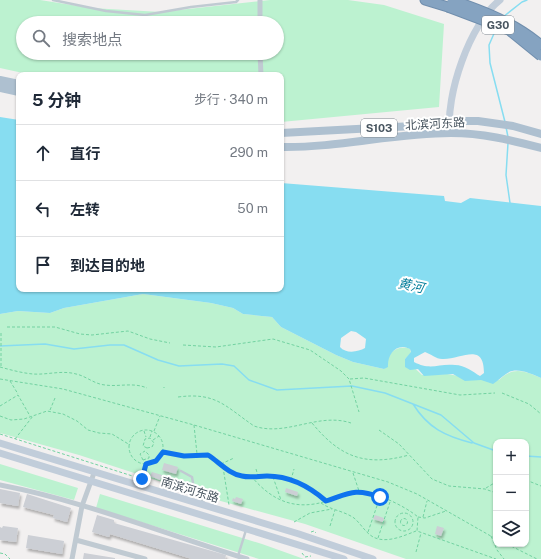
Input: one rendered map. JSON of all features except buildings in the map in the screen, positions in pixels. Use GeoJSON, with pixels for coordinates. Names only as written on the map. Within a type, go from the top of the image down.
{"type":"FeatureCollection","features":[{"type":"Feature","properties":{"kind":"highway","name":"G30"},"geometry":{"type":"LineString","coordinates":[[425,0],[451,2],[498,16],[516,26],[541,45]]}},
{"type":"Feature","properties":{"kind":"highway","name":"G30"},"geometry":{"type":"LineString","coordinates":[[451,2],[509,30],[541,56]]}},
{"type":"Feature","properties":{"kind":"main road"},"geometry":{"type":"LineString","coordinates":[[450,133],[448,121],[465,53],[490,8],[500,0]]}},
{"type":"Feature","properties":{"kind":"main road"},"geometry":{"type":"LineString","coordinates":[[0,80],[16,83]]}},
{"type":"Feature","properties":{"kind":"main road"},"geometry":{"type":"LineString","coordinates":[[0,88],[16,91]]}},
{"type":"Feature","properties":{"kind":"main road","name":"北滨河东路"},"geometry":{"type":"LineString","coordinates":[[284,133],[413,126],[448,121],[478,121],[512,126],[541,134]]}},
{"type":"Feature","properties":{"kind":"main road","name":"北滨河东路"},"geometry":{"type":"LineString","coordinates":[[284,147],[311,146],[450,133],[503,138],[541,148]]}},
{"type":"Feature","properties":{"kind":"main road","name":"南滨河东路"},"geometry":{"type":"LineString","coordinates":[[0,443],[94,473],[299,534],[342,550],[373,559]]}},
{"type":"Feature","properties":{"kind":"main road","name":"南滨河东路"},"geometry":{"type":"LineString","coordinates":[[0,453],[342,559]]}},
{"type":"Feature","properties":{"kind":"main road"},"geometry":{"type":"LineString","coordinates":[[342,550],[342,559]]}},
{"type":"Feature","properties":{"kind":"street"},"geometry":{"type":"LineString","coordinates":[[260,0],[260,16]]}},
{"type":"Feature","properties":{"kind":"street"},"geometry":{"type":"LineString","coordinates":[[260,60],[261,72]]}},
{"type":"Feature","properties":{"kind":"street"},"geometry":{"type":"LineString","coordinates":[[72,559],[82,506],[94,473]]}},
{"type":"Feature","properties":{"kind":"street"},"geometry":{"type":"LineString","coordinates":[[0,485],[28,490],[82,506],[247,559]]}},
{"type":"Feature","properties":{"kind":"street"},"geometry":{"type":"LineString","coordinates":[[76,540],[145,559]]}},
{"type":"Feature","properties":{"kind":"lane"},"geometry":{"type":"LineString","coordinates":[[53,0],[106,11],[144,15],[191,7],[236,2],[238,0]]}},
{"type":"Feature","properties":{"kind":"lane"},"geometry":{"type":"LineString","coordinates":[[181,471],[192,477],[193,482],[191,489]]}},
{"type":"Feature","properties":{"kind":"lane"},"geometry":{"type":"LineString","coordinates":[[158,492],[174,486],[186,487],[199,494],[207,507]]}},
{"type":"Feature","properties":{"kind":"lane"},"geometry":{"type":"LineString","coordinates":[[238,556],[246,530]]}},
{"type":"Feature","properties":{"kind":"path"},"geometry":{"type":"LineString","coordinates":[[7,327],[55,327],[80,334],[92,335],[128,331],[150,339],[170,343]]}},
{"type":"Feature","properties":{"kind":"path"},"geometry":{"type":"LineString","coordinates":[[1,333],[1,367],[18,372],[34,374],[65,372],[77,374],[96,384],[106,386],[139,385],[147,388]]}},
{"type":"Feature","properties":{"kind":"path"},"geometry":{"type":"LineString","coordinates":[[183,345],[216,348],[273,339],[282,340],[310,350],[341,371],[349,379],[360,412]]}},
{"type":"Feature","properties":{"kind":"path"},"geometry":{"type":"LineString","coordinates":[[349,379],[364,378],[460,395],[495,393]]}},
{"type":"Feature","properties":{"kind":"path"},"geometry":{"type":"LineString","coordinates":[[0,379],[63,389],[194,424],[388,482],[428,500],[491,536],[497,550],[504,559]]}},
{"type":"Feature","properties":{"kind":"path"},"geometry":{"type":"LineString","coordinates":[[10,380],[30,417]]}},
{"type":"Feature","properties":{"kind":"path"},"geometry":{"type":"LineString","coordinates":[[502,393],[529,404],[541,414]]}},
{"type":"Feature","properties":{"kind":"path"},"geometry":{"type":"LineString","coordinates":[[0,406],[18,395]]}},
{"type":"Feature","properties":{"kind":"path"},"geometry":{"type":"LineString","coordinates":[[178,397],[191,396],[218,400],[254,426],[261,429],[281,429],[311,422],[333,420],[351,422]]}},
{"type":"Feature","properties":{"kind":"path"},"geometry":{"type":"LineString","coordinates":[[50,412],[55,398]]}},
{"type":"Feature","properties":{"kind":"path"},"geometry":{"type":"LineString","coordinates":[[0,416],[11,420],[50,412],[63,414],[77,421],[88,430],[99,434],[112,434],[130,445]]}},
{"type":"Feature","properties":{"kind":"path"},"geometry":{"type":"LineString","coordinates":[[15,439],[34,415]]}},
{"type":"Feature","properties":{"kind":"path"},"geometry":{"type":"LineString","coordinates":[[150,438],[160,415]]}},
{"type":"Feature","properties":{"kind":"path"},"geometry":{"type":"LineString","coordinates":[[311,422],[324,438],[352,455],[377,461],[409,455]]}},
{"type":"Feature","properties":{"kind":"path"},"geometry":{"type":"LineString","coordinates":[[194,424],[197,455]]}},
{"type":"Feature","properties":{"kind":"path"},"geometry":{"type":"LineString","coordinates":[[143,430],[146,438],[143,444],[147,448]]}},
{"type":"Feature","properties":{"kind":"path"},"geometry":{"type":"LineString","coordinates":[[143,430],[153,431],[159,436],[164,447],[163,452],[156,461],[146,464],[132,457],[130,445],[133,436],[143,430]]}},
{"type":"Feature","properties":{"kind":"path"},"geometry":{"type":"LineString","coordinates":[[379,430],[399,444],[432,479],[449,486],[485,489],[493,492]]}},
{"type":"Feature","properties":{"kind":"path"},"geometry":{"type":"LineString","coordinates":[[0,434],[142,479],[146,464]]}},
{"type":"Feature","properties":{"kind":"path"},"geometry":{"type":"LineString","coordinates":[[147,448],[152,447],[153,440],[159,436]]}},
{"type":"Feature","properties":{"kind":"path"},"geometry":{"type":"LineString","coordinates":[[146,438],[153,440]]}},
{"type":"Feature","properties":{"kind":"path"},"geometry":{"type":"LineString","coordinates":[[143,460],[149,458],[149,455],[146,452],[147,448]]}},
{"type":"Feature","properties":{"kind":"path"},"geometry":{"type":"LineString","coordinates":[[142,463],[143,460],[140,454],[146,452]]}},
{"type":"Feature","properties":{"kind":"path"},"geometry":{"type":"LineString","coordinates":[[163,452],[184,456],[208,455],[236,474],[273,476],[291,480],[316,492],[326,501]]}},
{"type":"Feature","properties":{"kind":"path"},"geometry":{"type":"LineString","coordinates":[[220,464],[234,458]]}},
{"type":"Feature","properties":{"kind":"path"},"geometry":{"type":"LineString","coordinates":[[223,466],[229,505]]}},
{"type":"Feature","properties":{"kind":"path"},"geometry":{"type":"LineString","coordinates":[[256,469],[258,476]]}},
{"type":"Feature","properties":{"kind":"path"},"geometry":{"type":"LineString","coordinates":[[291,480],[294,469]]}},
{"type":"Feature","properties":{"kind":"path"},"geometry":{"type":"LineString","coordinates":[[353,472],[359,492]]}},
{"type":"Feature","properties":{"kind":"path"},"geometry":{"type":"LineString","coordinates":[[251,476],[264,491],[281,501],[297,504],[326,501],[364,491],[408,509],[418,518],[446,511]]}},
{"type":"Feature","properties":{"kind":"path"},"geometry":{"type":"LineString","coordinates":[[273,476],[281,501]]}},
{"type":"Feature","properties":{"kind":"path"},"geometry":{"type":"LineString","coordinates":[[529,481],[541,486]]}},
{"type":"Feature","properties":{"kind":"path"},"geometry":{"type":"LineString","coordinates":[[485,489],[493,484]]}},
{"type":"Feature","properties":{"kind":"path"},"geometry":{"type":"LineString","coordinates":[[368,533],[380,497]]}},
{"type":"Feature","properties":{"kind":"path"},"geometry":{"type":"LineString","coordinates":[[422,518],[428,500]]}},
{"type":"Feature","properties":{"kind":"path"},"geometry":{"type":"LineString","coordinates":[[320,502],[355,519],[368,533],[378,539],[393,539],[417,531],[495,559]]}},
{"type":"Feature","properties":{"kind":"path"},"geometry":{"type":"LineString","coordinates":[[378,539],[390,502]]}},
{"type":"Feature","properties":{"kind":"path"},"geometry":{"type":"LineString","coordinates":[[294,522],[310,513],[333,509]]}},
{"type":"Feature","properties":{"kind":"path"},"geometry":{"type":"LineString","coordinates":[[330,526],[335,510]]}},
{"type":"Feature","properties":{"kind":"path"},"geometry":{"type":"LineString","coordinates":[[401,521],[402,518],[405,519],[407,513]]}},
{"type":"Feature","properties":{"kind":"path"},"geometry":{"type":"LineString","coordinates":[[407,513],[413,518],[413,524],[407,530],[401,530],[396,524],[396,519],[400,514],[407,513]]}},
{"type":"Feature","properties":{"kind":"path"},"geometry":{"type":"LineString","coordinates":[[417,531],[418,518]]}},
{"type":"Feature","properties":{"kind":"path"},"geometry":{"type":"LineString","coordinates":[[396,519],[401,521],[400,523],[403,524]]}},
{"type":"Feature","properties":{"kind":"path"},"geometry":{"type":"LineString","coordinates":[[405,519],[408,520],[407,522],[413,524]]}},
{"type":"Feature","properties":{"kind":"path"},"geometry":{"type":"LineString","coordinates":[[403,524],[407,525],[407,522]]}},
{"type":"Feature","properties":{"kind":"path"},"geometry":{"type":"LineString","coordinates":[[401,530],[403,524]]}},
{"type":"Feature","properties":{"kind":"path"},"geometry":{"type":"LineString","coordinates":[[416,552],[421,532]]}},
{"type":"Feature","properties":{"kind":"path"},"geometry":{"type":"LineString","coordinates":[[513,547],[537,559]]}},
{"type":"Feature","properties":{"kind":"path"},"geometry":{"type":"LineString","coordinates":[[0,553],[5,554],[10,559]]}},
{"type":"Feature","properties":{"kind":"green space"},"geometry":{"type":"Polygon","coordinates":[[[0,0],[40,0],[91,8],[161,12],[270,0],[348,0],[384,5],[444,24],[439,107],[284,122],[284,72],[18,72],[0,68],[0,0]]]}},
{"type":"Feature","properties":{"kind":"green space"},"geometry":{"type":"Polygon","coordinates":[[[143,294],[211,303],[233,308],[243,314],[272,317],[281,327],[353,362],[384,369],[388,365],[391,353],[398,349],[406,348],[410,349],[411,353],[405,359],[422,375],[447,374],[483,380],[499,380],[514,371],[519,371],[541,378],[541,559],[406,559],[305,524],[217,500],[79,455],[0,433],[0,314],[18,311],[50,313],[64,308],[143,294]]]}},
{"type":"Feature","properties":{"kind":"green space"},"geometry":{"type":"Polygon","coordinates":[[[0,464],[78,488],[74,500],[0,480],[0,464]]]}},
{"type":"Feature","properties":{"kind":"green space"},"geometry":{"type":"Polygon","coordinates":[[[100,494],[262,544],[304,559],[259,559],[96,508],[100,494]]]}},
{"type":"Feature","properties":{"kind":"water","name":"黄河"},"geometry":{"type":"Polygon","coordinates":[[[0,117],[16,120],[16,292],[284,292],[284,183],[444,196],[445,201],[461,203],[470,198],[541,206],[541,378],[528,373],[514,371],[504,375],[493,384],[481,380],[465,381],[453,374],[424,376],[418,369],[410,370],[405,367],[405,359],[411,352],[410,349],[405,347],[394,350],[389,358],[388,367],[384,369],[353,362],[336,355],[281,327],[272,317],[243,314],[233,308],[211,303],[143,294],[64,308],[50,313],[18,311],[0,314],[0,117]],[[351,331],[341,338],[340,347],[345,351],[359,351],[365,348],[366,339],[356,332],[351,331]],[[425,352],[414,358],[414,362],[425,366],[459,365],[480,376],[484,373],[483,363],[480,357],[476,355],[470,354],[449,359],[438,358],[425,352]]]}},
{"type":"Feature","properties":{"kind":"waterway"},"geometry":{"type":"LineString","coordinates":[[503,17],[522,2],[527,0]]}},
{"type":"Feature","properties":{"kind":"waterway"},"geometry":{"type":"LineString","coordinates":[[496,29],[489,45],[490,63],[505,122]]}},
{"type":"Feature","properties":{"kind":"waterway"},"geometry":{"type":"LineString","coordinates":[[506,127],[508,137]]}},
{"type":"Feature","properties":{"kind":"waterway"},"geometry":{"type":"LineString","coordinates":[[508,143],[506,175],[510,203]]}},
{"type":"Feature","properties":{"kind":"waterway"},"geometry":{"type":"LineString","coordinates":[[0,346],[45,344],[74,349],[124,345],[158,360],[179,366],[222,364],[234,366],[249,380],[277,390],[352,386],[385,393],[441,415],[474,443],[493,450]]}},
{"type":"Feature","properties":{"kind":"waterway"},"geometry":{"type":"LineString","coordinates":[[413,404],[425,419],[438,430],[445,434],[472,443]]}},
{"type":"Feature","properties":{"kind":"waterway"},"geometry":{"type":"LineString","coordinates":[[529,456],[541,457]]}},
{"type":"Feature","properties":{"kind":"route"},"geometry":{"type":"LineString","coordinates":[[142,479],[146,464],[156,461],[163,452],[184,456],[208,455],[226,470],[242,476],[276,476],[294,480],[316,492],[326,501],[354,492],[364,491],[380,497]]}}]}
